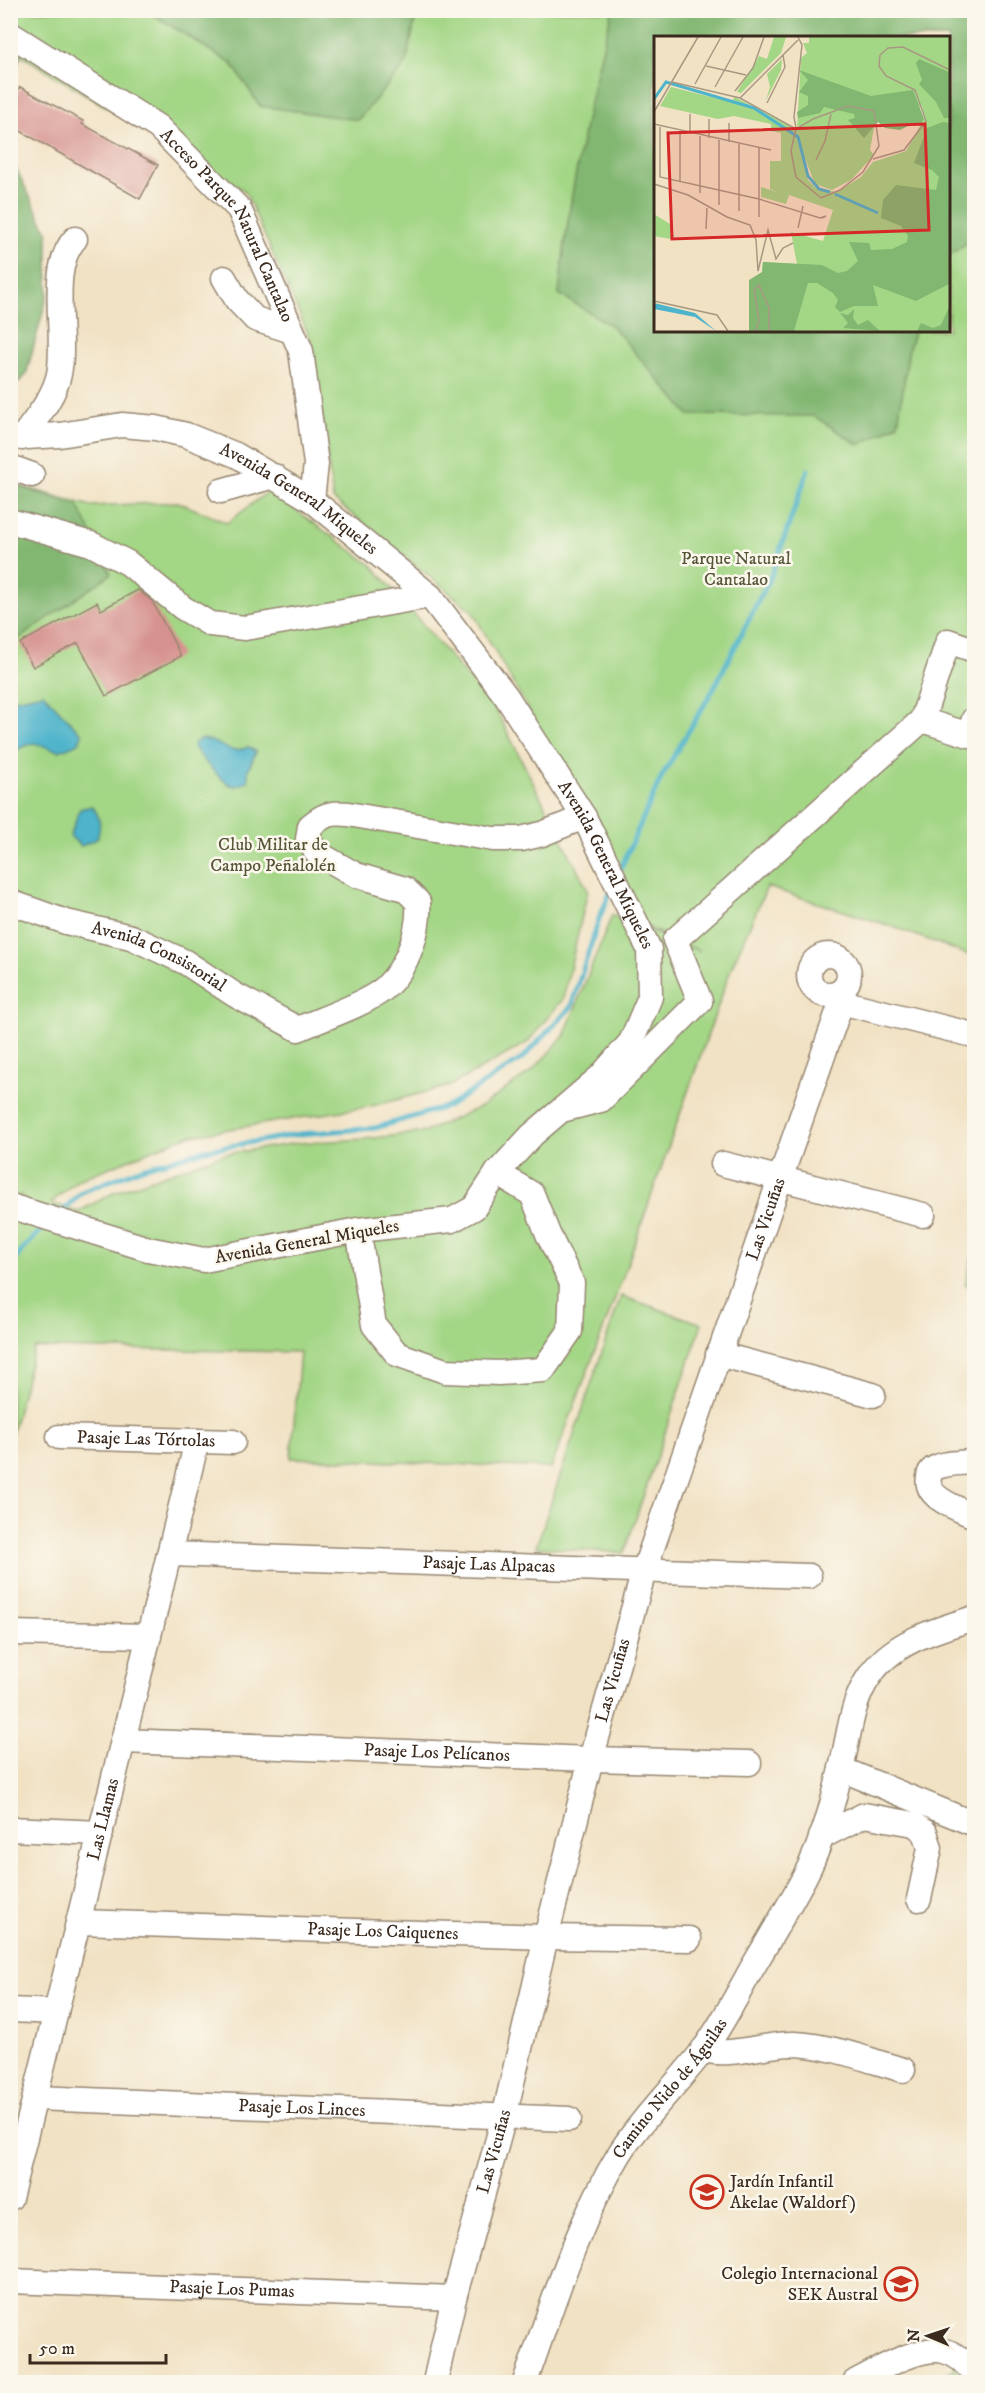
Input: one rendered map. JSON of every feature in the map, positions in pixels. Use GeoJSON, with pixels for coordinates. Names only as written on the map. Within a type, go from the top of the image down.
{"type":"FeatureCollection","features":[{"type":"Feature","properties":{"kind":"street","name":"Acceso Parque Natural Cantalao"},"geometry":{"type":"LineString","coordinates":[[10,34],[158,127],[239,209],[301,351],[316,464],[312,500]]}},
{"type":"Feature","properties":{"kind":"street"},"geometry":{"type":"LineString","coordinates":[[16,438],[49,399],[59,374],[61,272],[68,247],[75,239]]}},
{"type":"Feature","properties":{"kind":"street"},"geometry":{"type":"LineString","coordinates":[[224,278],[237,300],[255,319],[292,331]]}},
{"type":"Feature","properties":{"kind":"street","name":"Avenida General Miqueles"},"geometry":{"type":"LineString","coordinates":[[10,1206],[148,1249],[204,1260],[358,1230],[452,1220],[474,1208],[497,1173],[531,1135],[601,1076],[631,1042],[650,997],[649,949],[629,904],[584,818],[506,696],[430,596],[312,500],[236,455],[186,435],[156,428],[122,426],[60,435],[16,438]]}},
{"type":"Feature","properties":{"kind":"street"},"geometry":{"type":"LineString","coordinates":[[221,491],[274,476]]}},
{"type":"Feature","properties":{"kind":"street"},"geometry":{"type":"LineString","coordinates":[[10,521],[91,544],[128,563],[183,608],[210,624],[245,628],[430,596]]}},
{"type":"Feature","properties":{"kind":"street"},"geometry":{"type":"LineString","coordinates":[[562,1110],[601,1100],[700,1001],[675,940],[922,720],[948,641],[975,650]]}},
{"type":"Feature","properties":{"kind":"street"},"geometry":{"type":"LineString","coordinates":[[922,720],[969,735],[975,719]]}},
{"type":"Feature","properties":{"kind":"street","name":"Avenida Consistorial"},"geometry":{"type":"LineString","coordinates":[[10,902],[66,922],[130,937],[185,962],[235,995],[298,1029],[346,1010],[386,988],[405,962],[419,916],[418,902],[405,889],[356,875],[316,853],[308,839],[310,826],[320,817],[333,812],[357,815],[493,839],[531,837],[584,818]]}},
{"type":"Feature","properties":{"kind":"street","name":"Las Vicuñas"},"geometry":{"type":"LineString","coordinates":[[435,2382],[454,2298],[504,2117],[591,1759],[644,1571],[840,997],[969,1034]]}},
{"type":"Feature","properties":{"kind":"street"},"geometry":{"type":"LineString","coordinates":[[723,1164],[923,1215]]}},
{"type":"Feature","properties":{"kind":"street"},"geometry":{"type":"LineString","coordinates":[[358,1230],[374,1325],[397,1354],[445,1371],[499,1373],[543,1370],[570,1331],[572,1283],[548,1234],[532,1194],[497,1173]]}},
{"type":"Feature","properties":{"kind":"street"},"geometry":{"type":"LineString","coordinates":[[718,1354],[873,1395]]}},
{"type":"Feature","properties":{"kind":"street","name":"Pasaje Las Tórtolas"},"geometry":{"type":"LineString","coordinates":[[59,1437],[233,1442]]}},
{"type":"Feature","properties":{"kind":"street","name":"Las Llamas"},"geometry":{"type":"LineString","coordinates":[[11,2193],[197,1441]]}},
{"type":"Feature","properties":{"kind":"street"},"geometry":{"type":"LineString","coordinates":[[975,1462],[948,1464],[934,1469],[929,1473],[928,1482],[931,1492],[950,1505],[975,1516]]}},
{"type":"Feature","properties":{"kind":"street","name":"Pasaje Las Alpacas"},"geometry":{"type":"LineString","coordinates":[[169,1554],[808,1576]]}},
{"type":"Feature","properties":{"kind":"street","name":"Camino Nido de Águilas"},"geometry":{"type":"LineString","coordinates":[[525,2382],[581,2227],[596,2196],[642,2121],[703,2050],[721,2023],[804,1877],[821,1837],[841,1768],[855,1704],[861,1689],[882,1660],[893,1651],[940,1629],[975,1618]]}},
{"type":"Feature","properties":{"kind":"street"},"geometry":{"type":"LineString","coordinates":[[11,1633],[149,1636]]}},
{"type":"Feature","properties":{"kind":"street","name":"Pasaje Los Pelícanos"},"geometry":{"type":"LineString","coordinates":[[123,1742],[749,1763]]}},
{"type":"Feature","properties":{"kind":"street"},"geometry":{"type":"LineString","coordinates":[[841,1768],[971,1817]]}},
{"type":"Feature","properties":{"kind":"street"},"geometry":{"type":"LineString","coordinates":[[821,1837],[864,1815],[914,1824],[925,1832],[930,1848],[920,1899]]}},
{"type":"Feature","properties":{"kind":"street"},"geometry":{"type":"LineString","coordinates":[[10,1829],[101,1833]]}},
{"type":"Feature","properties":{"kind":"street","name":"Pasaje Los Caiquenes"},"geometry":{"type":"LineString","coordinates":[[79,1922],[546,1937],[689,1939]]}},
{"type":"Feature","properties":{"kind":"street"},"geometry":{"type":"LineString","coordinates":[[10,2010],[56,2012]]}},
{"type":"Feature","properties":{"kind":"street"},"geometry":{"type":"LineString","coordinates":[[703,2050],[721,2052],[780,2044],[806,2045],[827,2048],[903,2070]]}},
{"type":"Feature","properties":{"kind":"street","name":"Pasaje Los Linces"},"geometry":{"type":"LineString","coordinates":[[35,2098],[569,2119]]}},
{"type":"Feature","properties":{"kind":"street","name":"Pasaje Los Pumas"},"geometry":{"type":"LineString","coordinates":[[10,2281],[454,2298]]}},
{"type":"Feature","properties":{"kind":"street"},"geometry":{"type":"LineString","coordinates":[[855,2382],[889,2362],[942,2350],[963,2360],[975,2373]]}},
{"type":"Feature","properties":{"kind":"green space"},"geometry":{"type":"Polygon","coordinates":[[[417,10],[406,64],[358,120],[260,106],[232,64],[154,15],[139,11],[417,10]]]}},
{"type":"Feature","properties":{"kind":"green space"},"geometry":{"type":"Polygon","coordinates":[[[11,11],[974,11],[974,957],[888,925],[767,887],[732,966],[620,1285],[551,1468],[291,1458],[300,1352],[34,1348],[11,1437],[10,1210],[22,1195],[11,1196],[10,483],[91,506],[178,502],[227,523],[269,491],[373,566],[497,712],[588,890],[563,999],[527,1043],[450,1086],[372,1106],[187,1136],[78,1180],[51,1203],[78,1212],[115,1192],[224,1154],[298,1143],[425,1132],[482,1106],[532,1071],[564,1036],[612,915],[700,951],[647,927],[603,841],[472,611],[333,499],[312,343],[245,191],[11,49],[11,11]]]}},
{"type":"Feature","properties":{"kind":"green space"},"geometry":{"type":"Polygon","coordinates":[[[612,11],[974,11],[974,238],[949,255],[949,36],[654,36],[654,332],[914,332],[909,348],[898,424],[859,445],[814,416],[689,415],[612,326],[559,294],[580,151],[612,11]]]}},
{"type":"Feature","properties":{"kind":"green space"},"geometry":{"type":"Polygon","coordinates":[[[11,49],[21,55],[11,82],[11,49]]]}},
{"type":"Feature","properties":{"kind":"green space"},"geometry":{"type":"Polygon","coordinates":[[[10,156],[48,234],[48,293],[26,375],[11,389],[10,156]]]}},
{"type":"Feature","properties":{"kind":"green space"},"geometry":{"type":"Polygon","coordinates":[[[11,484],[78,505],[111,574],[11,644],[11,484]]]}},
{"type":"Feature","properties":{"kind":"green space"},"geometry":{"type":"Polygon","coordinates":[[[974,1250],[974,1284],[965,1285],[974,1250]]]}},
{"type":"Feature","properties":{"kind":"green space"},"geometry":{"type":"Polygon","coordinates":[[[621,1296],[702,1324],[624,1553],[536,1547],[621,1296]]]}},
{"type":"Feature","properties":{"kind":"green space"},"geometry":{"type":"Polygon","coordinates":[[[956,2367],[971,2382],[937,2382],[956,2367]]]}},
{"type":"Feature","properties":{"kind":"water"},"geometry":{"type":"Polygon","coordinates":[[[43,693],[82,734],[79,743],[59,751],[34,743],[20,748],[11,759],[11,704],[15,699],[43,693]]]}},
{"type":"Feature","properties":{"kind":"water"},"geometry":{"type":"Polygon","coordinates":[[[200,739],[228,749],[241,750],[249,747],[256,752],[248,770],[248,781],[234,786],[218,775],[193,745],[200,739]]]}},
{"type":"Feature","properties":{"kind":"water"},"geometry":{"type":"Polygon","coordinates":[[[92,806],[99,822],[97,839],[81,846],[70,836],[80,809],[92,806]]]}},
{"type":"Feature","properties":{"kind":"building"},"geometry":{"type":"Polygon","coordinates":[[[20,87],[158,165],[140,199],[10,125],[10,106],[20,87]]]}},
{"type":"Feature","properties":{"kind":"building"},"geometry":{"type":"Polygon","coordinates":[[[138,590],[152,601],[181,656],[106,696],[78,643],[33,667],[20,643],[97,602],[101,610],[138,590]]]}},
{"type":"Feature","properties":{"kind":"waterway"},"geometry":{"type":"LineString","coordinates":[[619,872],[662,776],[713,690],[771,576],[808,470]]}},
{"type":"Feature","properties":{"kind":"waterway"},"geometry":{"type":"LineString","coordinates":[[58,1215],[82,1192],[142,1168],[206,1150],[300,1134],[375,1128],[449,1106],[523,1058],[571,1007],[600,916],[612,889]]}},
{"type":"Feature","properties":{"kind":"waterway"},"geometry":{"type":"LineString","coordinates":[[10,1266],[26,1245],[47,1225]]}},
{"type":"Feature","properties":{"kind":"place","name":"Jardín Infantil Akelae (Waldorf)"},"geometry":{"type":"Point","coordinates":[707,2192]}},
{"type":"Feature","properties":{"kind":"place","name":"Colegio Internacional SEK Austral"},"geometry":{"type":"Point","coordinates":[901,2284]}},
{"type":"Feature","properties":{"kind":"park label","name":"Parque Natural Cantalao"},"geometry":{"type":"Point","coordinates":[736,569]}},
{"type":"Feature","properties":{"kind":"park label","name":"Club Militar de Campo Peñalolén"},"geometry":{"type":"Point","coordinates":[273,855]}}]}
